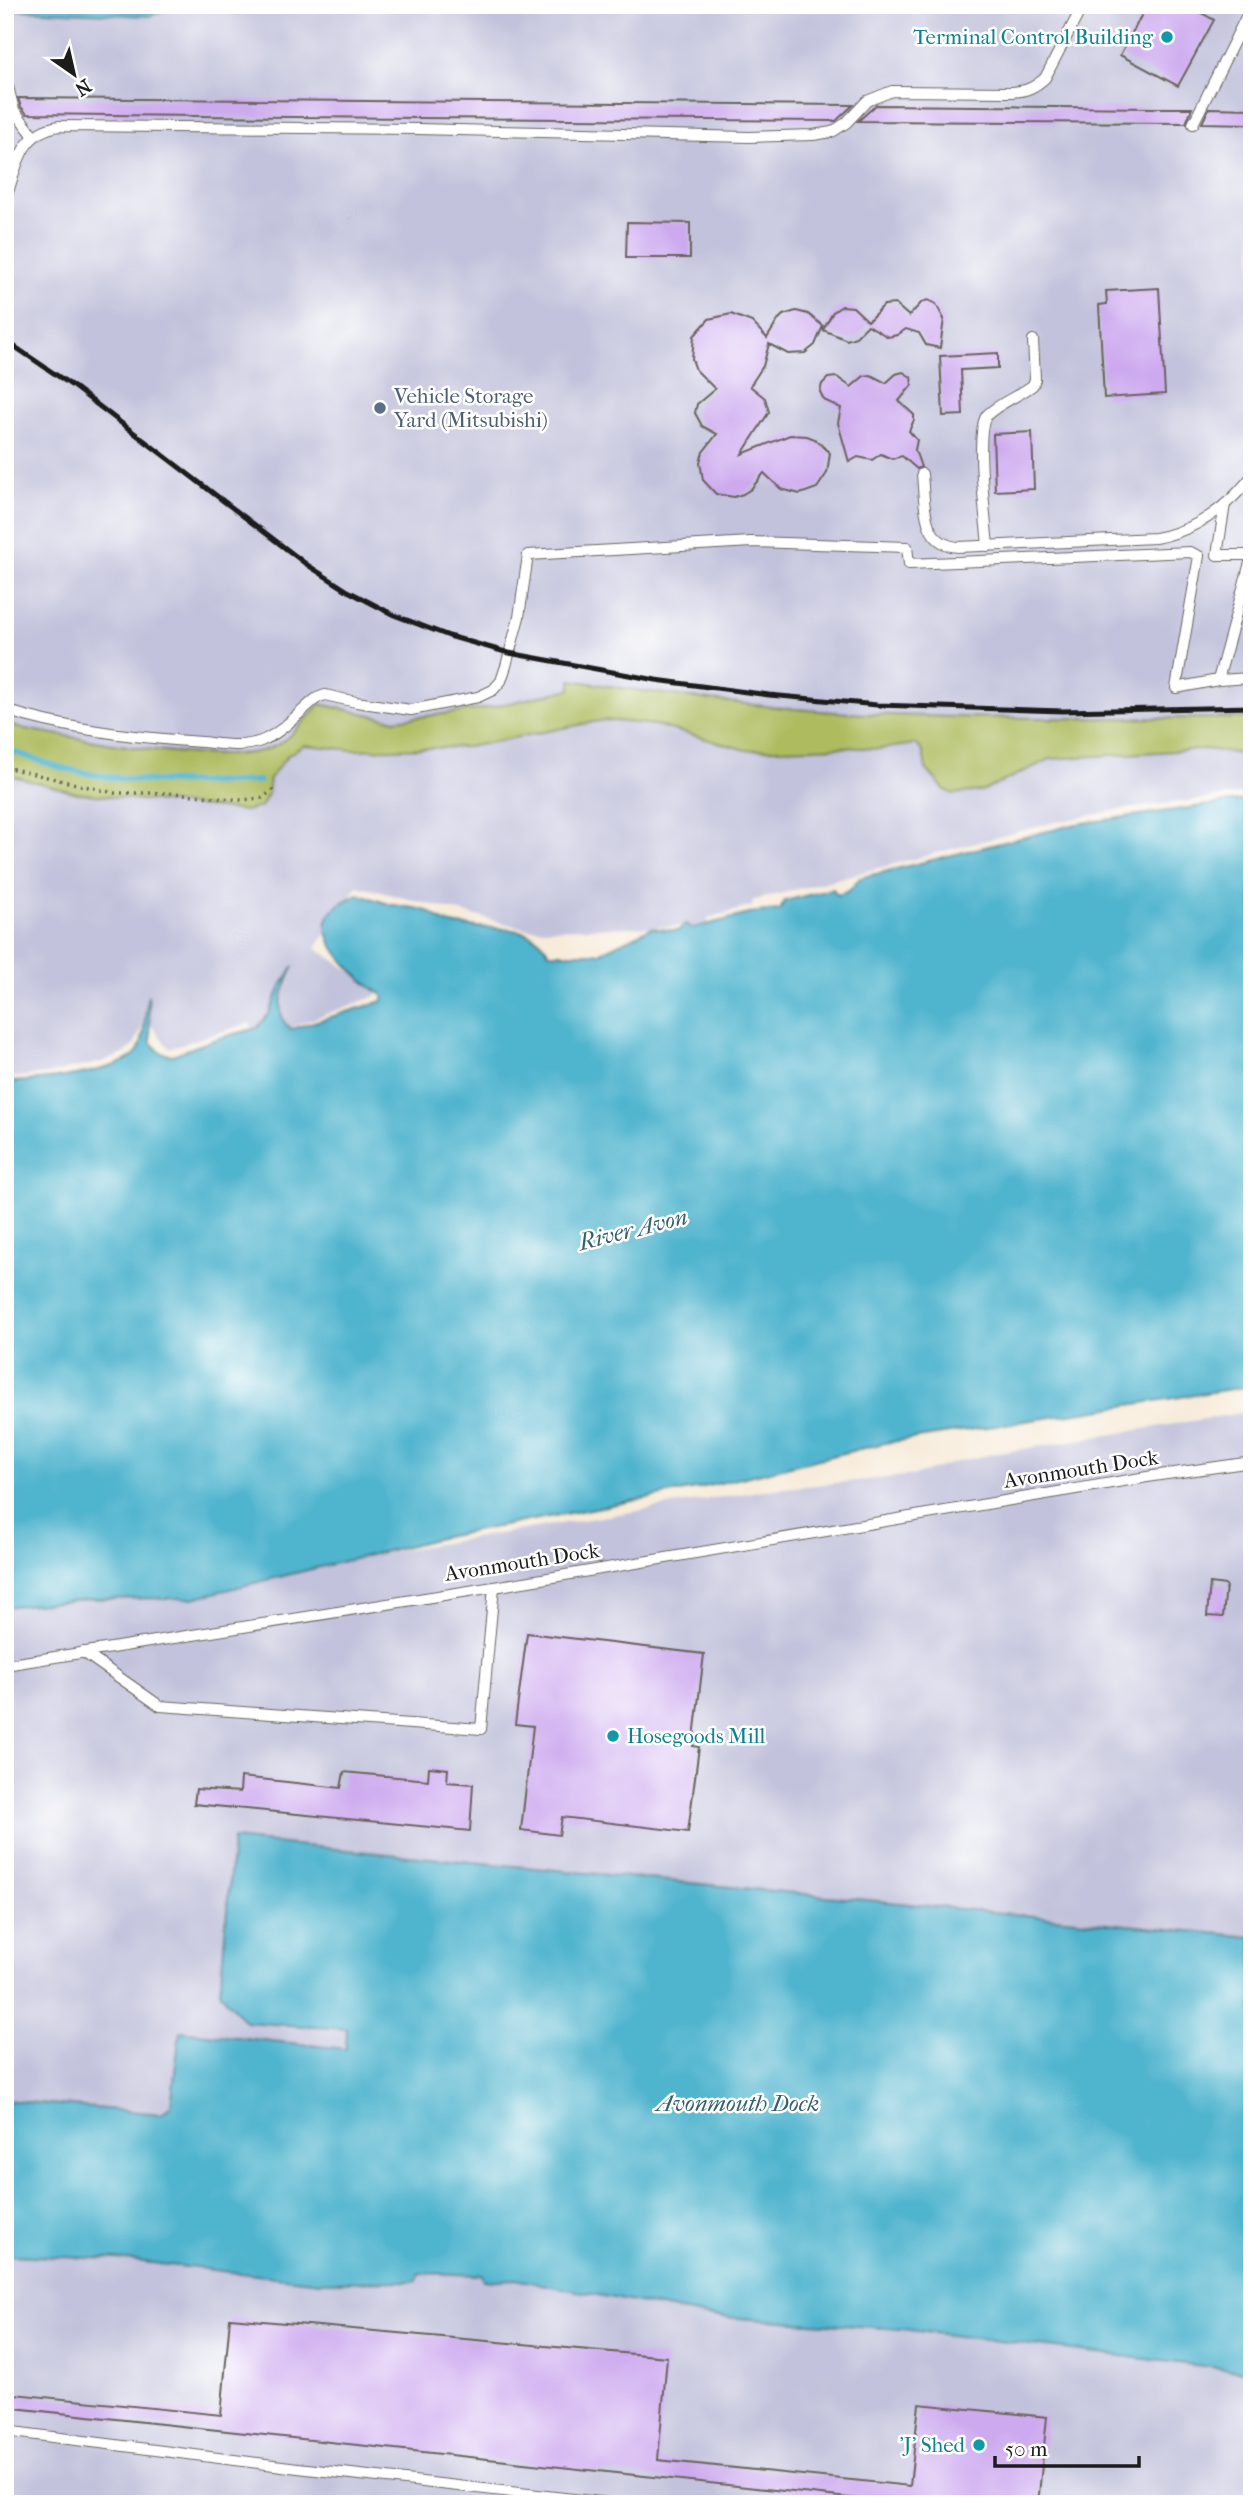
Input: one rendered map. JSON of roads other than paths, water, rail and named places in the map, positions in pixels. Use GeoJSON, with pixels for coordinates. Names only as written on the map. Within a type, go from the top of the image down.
{"type":"FeatureCollection","features":[{"type":"Feature","properties":{"kind":"lane"},"geometry":{"type":"LineString","coordinates":[[5,201],[24,149],[33,135],[44,128],[60,126],[749,137],[823,134],[839,128],[867,102],[892,91],[1012,92],[1036,87],[1045,78],[1083,5]]}},
{"type":"Feature","properties":{"kind":"lane"},"geometry":{"type":"LineString","coordinates":[[1193,124],[1251,5]]}},
{"type":"Feature","properties":{"kind":"lane"},"geometry":{"type":"LineString","coordinates":[[5,75],[14,110],[33,135]]}},
{"type":"Feature","properties":{"kind":"lane"},"geometry":{"type":"LineString","coordinates":[[988,545],[983,492],[982,426],[989,413],[1033,385],[1035,380],[1032,340]]}},
{"type":"Feature","properties":{"kind":"lane"},"geometry":{"type":"LineString","coordinates":[[922,474],[929,525],[937,541],[943,545],[958,547],[1175,535],[1192,528],[1225,504],[1239,493],[1252,476]]}},
{"type":"Feature","properties":{"kind":"lane"},"geometry":{"type":"LineString","coordinates":[[1218,680],[1251,555],[1217,555],[1225,504]]}},
{"type":"Feature","properties":{"kind":"lane"},"geometry":{"type":"LineString","coordinates":[[5,710],[36,720],[139,738],[238,744],[264,740],[277,733],[317,698],[325,695],[411,710],[478,697],[493,690],[501,681],[519,617],[528,555],[751,542],[907,547],[909,564],[1190,552],[1199,556],[1176,688],[1218,680],[1252,678]]}},
{"type":"Feature","properties":{"kind":"lane","name":"Avonmouth Dock"},"geometry":{"type":"LineString","coordinates":[[5,1665],[1252,1462]]}},
{"type":"Feature","properties":{"kind":"lane"},"geometry":{"type":"LineString","coordinates":[[83,1652],[160,1706],[481,1729],[494,1587]]}},
{"type":"Feature","properties":{"kind":"lane"},"geometry":{"type":"LineString","coordinates":[[5,2431],[618,2504]]}},
{"type":"Feature","properties":{"kind":"water"},"geometry":{"type":"Polygon","coordinates":[[[5,5],[166,5],[160,12],[149,16],[5,9],[5,5]]]}},
{"type":"Feature","properties":{"kind":"water","name":"River Avon"},"geometry":{"type":"Polygon","coordinates":[[[1252,799],[1252,1386],[885,1443],[700,1488],[444,1537],[193,1598],[90,1599],[5,1607],[5,1082],[78,1074],[117,1064],[131,1057],[141,1044],[148,995],[151,1043],[161,1053],[172,1055],[257,1028],[269,1014],[282,984],[294,966],[284,990],[281,1008],[285,1023],[291,1029],[383,1001],[383,995],[344,962],[329,939],[326,928],[333,910],[358,894],[389,904],[427,911],[445,922],[503,928],[530,935],[541,942],[549,953],[599,953],[651,928],[678,931],[685,924],[693,928],[757,912],[780,910],[784,901],[833,889],[837,895],[849,891],[860,878],[1076,824],[1252,799]]]}},
{"type":"Feature","properties":{"kind":"water","name":"Avonmouth Dock"},"geometry":{"type":"Polygon","coordinates":[[[233,1839],[1252,1937],[1252,2372],[901,2329],[706,2316],[515,2279],[484,2281],[482,2275],[419,2273],[417,2281],[320,2282],[116,2259],[5,2255],[5,2100],[162,2114],[171,2105],[180,2031],[346,2049],[347,2029],[245,2022],[220,1992],[233,1839]]]}},
{"type":"Feature","properties":{"kind":"waterway"},"geometry":{"type":"LineString","coordinates":[[5,749],[89,774],[137,780],[259,781]]}},
{"type":"Feature","properties":{"kind":"railway"},"geometry":{"type":"LineString","coordinates":[[5,340],[74,387],[306,564],[348,591],[394,615],[449,636],[509,653],[656,680],[769,695],[877,705],[1062,711],[1252,707]]}},
{"type":"Feature","properties":{"kind":"place","name":"Terminal Control Building"},"geometry":{"type":"Point","coordinates":[1167,37]}},
{"type":"Feature","properties":{"kind":"place","name":"Vehicle Storage Yard (Mitsubishi)"},"geometry":{"type":"Point","coordinates":[380,408]}},
{"type":"Feature","properties":{"kind":"place","name":"Hosegoods Mill"},"geometry":{"type":"Point","coordinates":[613,1736]}},
{"type":"Feature","properties":{"kind":"place","name":"'J' Shed"},"geometry":{"type":"Point","coordinates":[979,2445]}}]}
